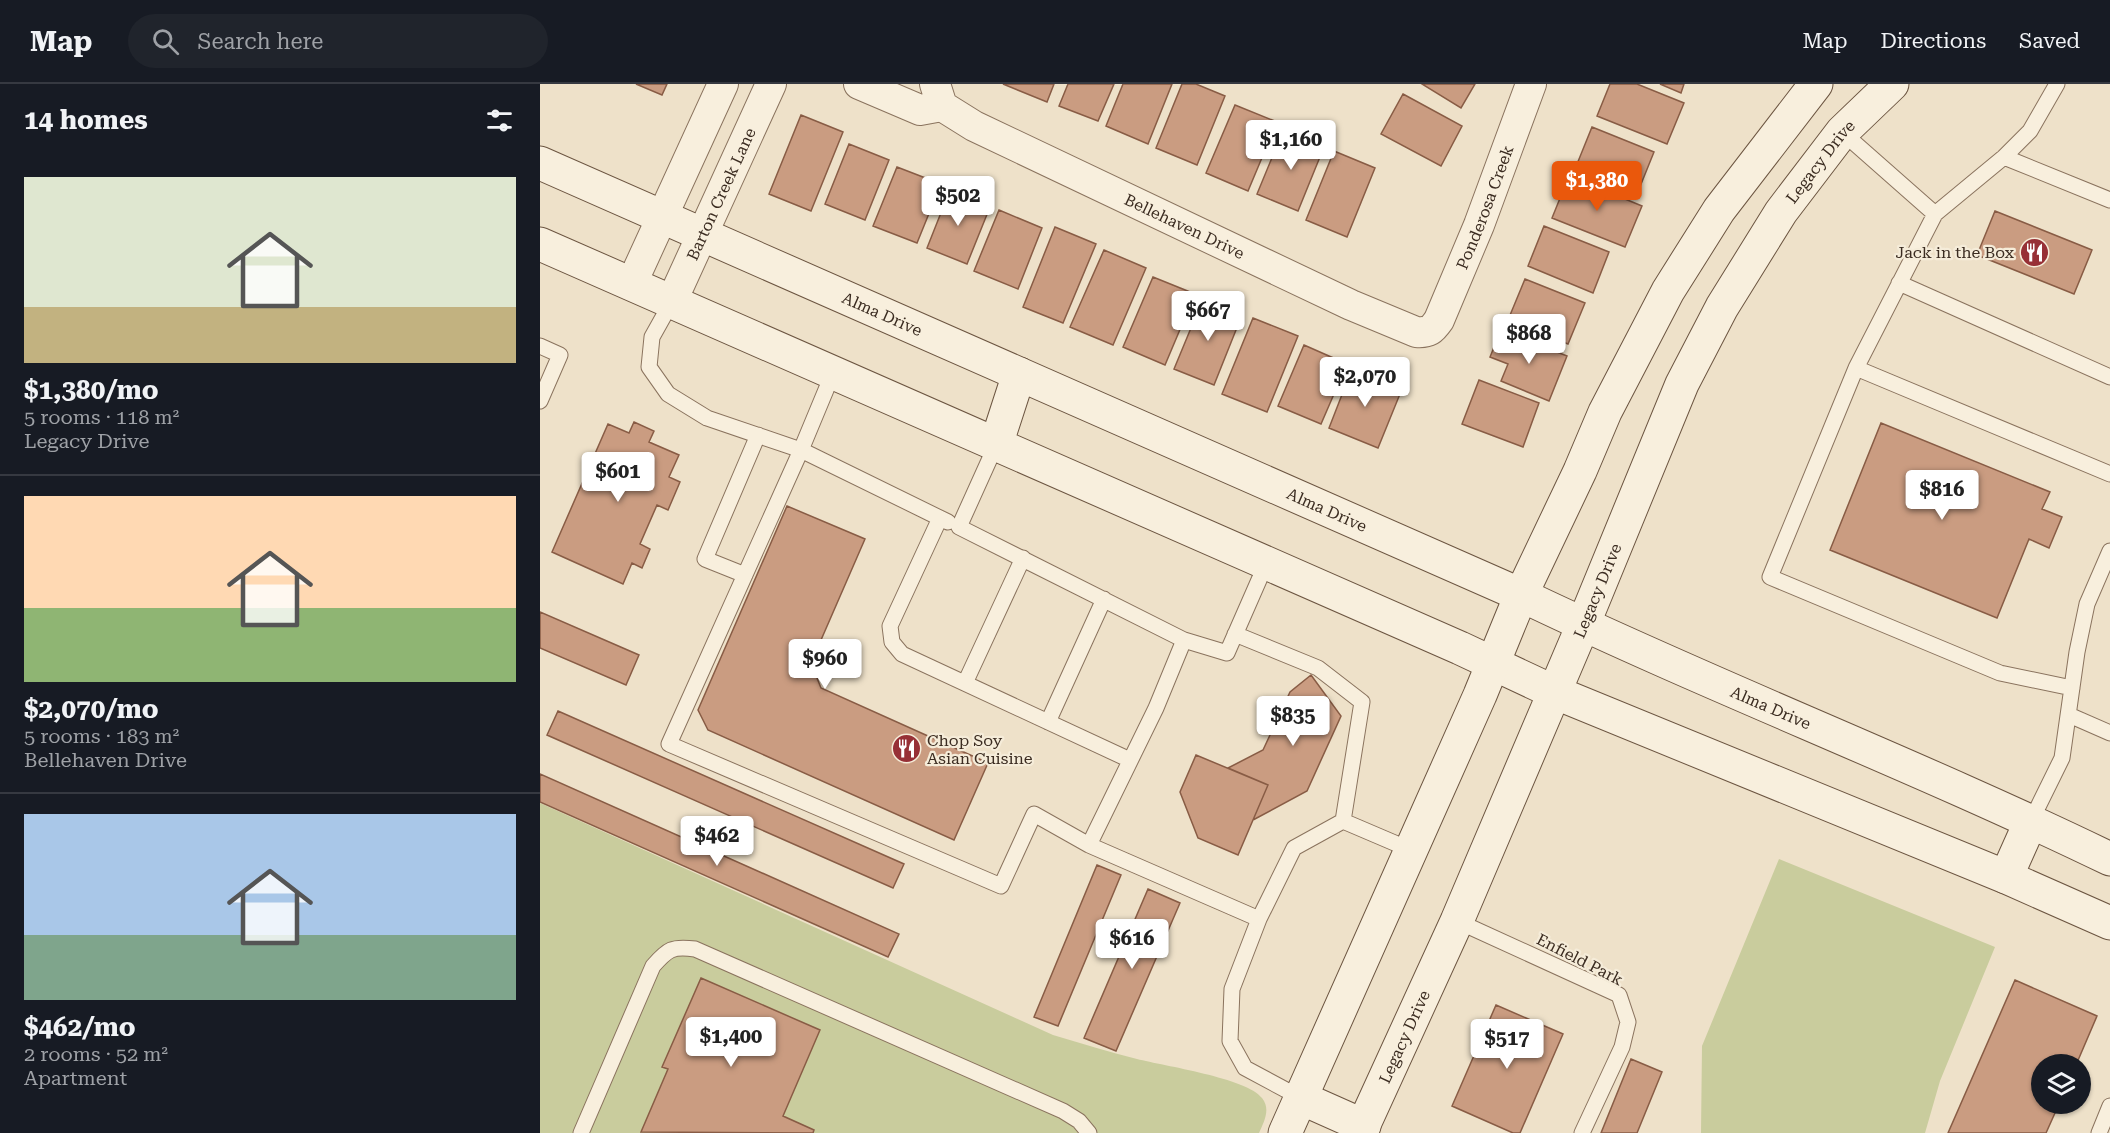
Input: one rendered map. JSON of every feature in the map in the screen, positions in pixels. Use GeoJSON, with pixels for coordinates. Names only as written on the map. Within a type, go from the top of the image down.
{"type":"FeatureCollection","features":[{"type":"Feature","properties":{"kind":"main road","name":"Legacy Drive"},"geometry":{"type":"LineString","coordinates":[[1362,1129],[1457,921],[1583,625],[1682,384],[1722,306],[1781,212],[1842,132],[1892,84]]}},
{"type":"Feature","properties":{"kind":"main road"},"geometry":{"type":"LineString","coordinates":[[1285,1133],[1494,663],[1521,595],[1580,471],[1605,412],[1668,291],[1719,210],[1811,89],[1842,132]]}},
{"type":"Feature","properties":{"kind":"main road","name":"Alma Drive"},"geometry":{"type":"LineString","coordinates":[[540,163],[2031,821],[2110,859]]}},
{"type":"Feature","properties":{"kind":"main road"},"geometry":{"type":"LineString","coordinates":[[540,244],[1494,663],[1554,692],[2006,877],[2110,923]]}},
{"type":"Feature","properties":{"kind":"main road"},"geometry":{"type":"LineString","coordinates":[[996,445],[1019,374]]}},
{"type":"Feature","properties":{"kind":"main road"},"geometry":{"type":"LineString","coordinates":[[2006,877],[2031,821]]}},
{"type":"Feature","properties":{"kind":"main road"},"geometry":{"type":"LineString","coordinates":[[1300,1098],[1362,1129]]}},
{"type":"Feature","properties":{"kind":"street"},"geometry":{"type":"LineString","coordinates":[[631,285],[723,84]]}},
{"type":"Feature","properties":{"kind":"street","name":"Barton Creek Lane"},"geometry":{"type":"LineString","coordinates":[[671,303],[771,84]]}},
{"type":"Feature","properties":{"kind":"street","name":"Bellehaven Drive"},"geometry":{"type":"LineString","coordinates":[[859,84],[920,110],[943,91],[974,126],[1351,305],[1416,332],[1425,333],[1433,330]]}},
{"type":"Feature","properties":{"kind":"street","name":"Ponderosa Creek"},"geometry":{"type":"LineString","coordinates":[[1433,330],[1479,225],[1531,84]]}},
{"type":"Feature","properties":{"kind":"lane"},"geometry":{"type":"LineString","coordinates":[[2057,84],[2030,131],[2004,157],[1935,213],[1856,368],[1770,577],[2000,673],[2072,688]]}},
{"type":"Feature","properties":{"kind":"lane"},"geometry":{"type":"LineString","coordinates":[[1842,132],[1935,213]]}},
{"type":"Feature","properties":{"kind":"lane"},"geometry":{"type":"LineString","coordinates":[[2004,157],[2110,200]]}},
{"type":"Feature","properties":{"kind":"lane"},"geometry":{"type":"LineString","coordinates":[[1899,283],[2110,377]]}},
{"type":"Feature","properties":{"kind":"lane"},"geometry":{"type":"LineString","coordinates":[[671,303],[652,337],[649,367],[668,394],[706,418],[801,450],[1023,558],[1184,640],[1227,653],[1266,564]]}},
{"type":"Feature","properties":{"kind":"lane"},"geometry":{"type":"LineString","coordinates":[[540,346],[560,355],[540,401]]}},
{"type":"Feature","properties":{"kind":"lane"},"geometry":{"type":"LineString","coordinates":[[1856,368],[2110,474]]}},
{"type":"Feature","properties":{"kind":"lane"},"geometry":{"type":"LineString","coordinates":[[833,374],[669,744],[1001,886],[1034,814],[1089,844],[1259,919]]}},
{"type":"Feature","properties":{"kind":"lane"},"geometry":{"type":"LineString","coordinates":[[745,575],[705,559],[758,435]]}},
{"type":"Feature","properties":{"kind":"lane"},"geometry":{"type":"LineString","coordinates":[[959,527],[996,445]]}},
{"type":"Feature","properties":{"kind":"lane"},"geometry":{"type":"LineString","coordinates":[[940,518],[890,626],[892,642],[902,654],[1130,760]]}},
{"type":"Feature","properties":{"kind":"lane"},"geometry":{"type":"LineString","coordinates":[[2031,821],[2062,758],[2086,604],[2110,550]]}},
{"type":"Feature","properties":{"kind":"lane"},"geometry":{"type":"LineString","coordinates":[[965,683],[1023,558]]}},
{"type":"Feature","properties":{"kind":"lane"},"geometry":{"type":"LineString","coordinates":[[1048,722],[1104,599]]}},
{"type":"Feature","properties":{"kind":"lane"},"geometry":{"type":"LineString","coordinates":[[1235,634],[1318,668],[1362,702],[1343,821]]}},
{"type":"Feature","properties":{"kind":"lane"},"geometry":{"type":"LineString","coordinates":[[1089,844],[1156,708],[1184,640]]}},
{"type":"Feature","properties":{"kind":"lane"},"geometry":{"type":"LineString","coordinates":[[2069,715],[2110,733]]}},
{"type":"Feature","properties":{"kind":"lane"},"geometry":{"type":"LineString","coordinates":[[1343,821],[1411,849]]}},
{"type":"Feature","properties":{"kind":"lane"},"geometry":{"type":"LineString","coordinates":[[1300,1098],[1245,1068],[1230,1041],[1232,989],[1259,919],[1294,848],[1343,821]]}},
{"type":"Feature","properties":{"kind":"lane","name":"Enfield Park"},"geometry":{"type":"LineString","coordinates":[[1457,921],[1619,995],[1628,1022],[1622,1047],[1582,1133]]}},
{"type":"Feature","properties":{"kind":"lane"},"geometry":{"type":"LineString","coordinates":[[580,1133],[653,966],[666,951],[677,947],[695,949],[1063,1111],[1078,1121],[1089,1133]]}},
{"type":"Feature","properties":{"kind":"lane"},"geometry":{"type":"LineString","coordinates":[[2099,1133],[2110,1106]]}},
{"type":"Feature","properties":{"kind":"green space"},"geometry":{"type":"Polygon","coordinates":[[[540,803],[1053,1035],[1126,1056],[1240,1084],[1253,1091],[1265,1102],[1266,1116],[1261,1129],[1259,1133],[540,1133],[540,803]]]}},
{"type":"Feature","properties":{"kind":"green space"},"geometry":{"type":"Polygon","coordinates":[[[1779,859],[1995,947],[1940,1081],[1925,1133],[1701,1133],[1702,1046],[1779,859]]]}},
{"type":"Feature","properties":{"kind":"building"},"geometry":{"type":"Polygon","coordinates":[[[636,84],[667,84],[662,95],[636,84]]]}},
{"type":"Feature","properties":{"kind":"building"},"geometry":{"type":"Polygon","coordinates":[[[1003,84],[1054,84],[1047,102],[1003,84]]]}},
{"type":"Feature","properties":{"kind":"building"},"geometry":{"type":"Polygon","coordinates":[[[1068,84],[1114,84],[1098,121],[1059,106],[1068,84]]]}},
{"type":"Feature","properties":{"kind":"building"},"geometry":{"type":"Polygon","coordinates":[[[1123,84],[1172,84],[1148,144],[1106,126],[1123,84]]]}},
{"type":"Feature","properties":{"kind":"building"},"geometry":{"type":"Polygon","coordinates":[[[1182,84],[1196,84],[1225,96],[1197,165],[1156,148],[1182,84]]]}},
{"type":"Feature","properties":{"kind":"building"},"geometry":{"type":"Polygon","coordinates":[[[1422,84],[1475,84],[1461,108],[1422,84]]]}},
{"type":"Feature","properties":{"kind":"building"},"geometry":{"type":"Polygon","coordinates":[[[1610,84],[1637,84],[1684,103],[1667,144],[1597,116],[1610,84]]]}},
{"type":"Feature","properties":{"kind":"building"},"geometry":{"type":"Polygon","coordinates":[[[1660,84],[1684,84],[1681,93],[1660,84]]]}},
{"type":"Feature","properties":{"kind":"building"},"geometry":{"type":"Polygon","coordinates":[[[1403,94],[1462,126],[1441,166],[1381,134],[1403,94]]]}},
{"type":"Feature","properties":{"kind":"building"},"geometry":{"type":"Polygon","coordinates":[[[1235,105],[1277,122],[1248,191],[1206,173],[1235,105]]]}},
{"type":"Feature","properties":{"kind":"building"},"geometry":{"type":"Polygon","coordinates":[[[801,115],[843,132],[811,211],[769,194],[801,115]]]}},
{"type":"Feature","properties":{"kind":"building"},"geometry":{"type":"Polygon","coordinates":[[[1592,127],[1654,152],[1637,194],[1575,169],[1592,127]]]}},
{"type":"Feature","properties":{"kind":"building"},"geometry":{"type":"Polygon","coordinates":[[[1283,131],[1324,147],[1298,211],[1257,194],[1283,131]]]}},
{"type":"Feature","properties":{"kind":"building"},"geometry":{"type":"Polygon","coordinates":[[[849,144],[889,160],[865,220],[825,204],[849,144]]]}},
{"type":"Feature","properties":{"kind":"building"},"geometry":{"type":"Polygon","coordinates":[[[1334,151],[1375,168],[1347,237],[1306,220],[1334,151]]]}},
{"type":"Feature","properties":{"kind":"building"},"geometry":{"type":"Polygon","coordinates":[[[897,167],[941,184],[917,243],[873,226],[897,167]]]}},
{"type":"Feature","properties":{"kind":"building"},"geometry":{"type":"Polygon","coordinates":[[[1569,176],[1642,206],[1625,247],[1552,218],[1569,176]]]}},
{"type":"Feature","properties":{"kind":"building"},"geometry":{"type":"Polygon","coordinates":[[[950,190],[990,207],[967,264],[927,248],[950,190]]]}},
{"type":"Feature","properties":{"kind":"building"},"geometry":{"type":"Polygon","coordinates":[[[999,210],[1042,228],[1018,289],[974,271],[999,210]]]}},
{"type":"Feature","properties":{"kind":"building","name":"Jack in the Box"},"geometry":{"type":"Polygon","coordinates":[[[1995,211],[2092,250],[2074,294],[1977,255],[1995,211]]]}},
{"type":"Feature","properties":{"kind":"building"},"geometry":{"type":"Polygon","coordinates":[[[1544,226],[1609,252],[1593,293],[1528,266],[1544,226]]]}},
{"type":"Feature","properties":{"kind":"building"},"geometry":{"type":"Polygon","coordinates":[[[1055,227],[1096,244],[1063,323],[1023,307],[1055,227]]]}},
{"type":"Feature","properties":{"kind":"building"},"geometry":{"type":"Polygon","coordinates":[[[1104,250],[1146,268],[1113,345],[1070,327],[1104,250]]]}},
{"type":"Feature","properties":{"kind":"building"},"geometry":{"type":"Polygon","coordinates":[[[1153,277],[1195,294],[1165,365],[1123,347],[1153,277]]]}},
{"type":"Feature","properties":{"kind":"building"},"geometry":{"type":"Polygon","coordinates":[[[1525,279],[1585,303],[1568,344],[1508,320],[1525,279]]]}},
{"type":"Feature","properties":{"kind":"building"},"geometry":{"type":"Polygon","coordinates":[[[1203,299],[1242,315],[1214,385],[1174,369],[1203,299]]]}},
{"type":"Feature","properties":{"kind":"building"},"geometry":{"type":"Polygon","coordinates":[[[1253,318],[1298,336],[1267,412],[1222,394],[1253,318]]]}},
{"type":"Feature","properties":{"kind":"building"},"geometry":{"type":"Polygon","coordinates":[[[1501,330],[1567,356],[1549,401],[1501,381],[1508,364],[1490,357],[1501,330]]]}},
{"type":"Feature","properties":{"kind":"building"},"geometry":{"type":"Polygon","coordinates":[[[1304,345],[1347,364],[1321,424],[1278,406],[1304,345]]]}},
{"type":"Feature","properties":{"kind":"building"},"geometry":{"type":"Polygon","coordinates":[[[1352,369],[1402,389],[1378,448],[1329,428],[1352,369]]]}},
{"type":"Feature","properties":{"kind":"building"},"geometry":{"type":"Polygon","coordinates":[[[1479,380],[1539,403],[1523,447],[1462,424],[1479,380]]]}},
{"type":"Feature","properties":{"kind":"building"},"geometry":{"type":"Polygon","coordinates":[[[634,422],[654,431],[649,442],[679,455],[669,477],[680,482],[668,510],[657,505],[640,544],[650,549],[642,568],[632,563],[623,584],[552,552],[608,424],[629,433],[634,422]]]}},
{"type":"Feature","properties":{"kind":"building"},"geometry":{"type":"Polygon","coordinates":[[[1881,423],[2050,492],[2042,509],[2062,517],[2049,548],[2029,539],[1997,618],[1830,550],[1881,423]]]}},
{"type":"Feature","properties":{"kind":"building"},"geometry":{"type":"Polygon","coordinates":[[[787,506],[865,539],[811,663],[821,688],[988,763],[954,840],[708,730],[698,710],[787,506]]]}},
{"type":"Feature","properties":{"kind":"building"},"geometry":{"type":"Polygon","coordinates":[[[540,612],[639,655],[626,685],[540,648],[540,612]]]}},
{"type":"Feature","properties":{"kind":"building"},"geometry":{"type":"Polygon","coordinates":[[[1311,675],[1341,716],[1307,791],[1253,820],[1268,785],[1228,768],[1263,750],[1290,692],[1311,675]]]}},
{"type":"Feature","properties":{"kind":"building"},"geometry":{"type":"Polygon","coordinates":[[[558,711],[904,864],[893,888],[547,735],[558,711]]]}},
{"type":"Feature","properties":{"kind":"building"},"geometry":{"type":"Polygon","coordinates":[[[1196,755],[1268,785],[1238,855],[1198,838],[1180,792],[1196,755]]]}},
{"type":"Feature","properties":{"kind":"building"},"geometry":{"type":"Polygon","coordinates":[[[540,774],[899,934],[888,957],[540,802],[540,774]]]}},
{"type":"Feature","properties":{"kind":"building"},"geometry":{"type":"Polygon","coordinates":[[[1097,865],[1121,875],[1058,1026],[1034,1017],[1097,865]]]}},
{"type":"Feature","properties":{"kind":"building"},"geometry":{"type":"Polygon","coordinates":[[[1148,889],[1180,903],[1116,1051],[1084,1038],[1148,889]]]}},
{"type":"Feature","properties":{"kind":"building"},"geometry":{"type":"Polygon","coordinates":[[[701,978],[820,1030],[783,1116],[814,1130],[813,1133],[641,1132],[668,1069],[662,1067],[701,978]]]}},
{"type":"Feature","properties":{"kind":"building"},"geometry":{"type":"Polygon","coordinates":[[[2015,980],[2097,1016],[2081,1054],[2031,1054],[2031,1114],[2055,1114],[2046,1133],[1948,1133],[2015,980]]]}},
{"type":"Feature","properties":{"kind":"building"},"geometry":{"type":"Polygon","coordinates":[[[1496,1005],[1563,1034],[1520,1133],[1513,1133],[1452,1106],[1496,1005]]]}},
{"type":"Feature","properties":{"kind":"building"},"geometry":{"type":"Polygon","coordinates":[[[1631,1059],[1662,1072],[1637,1133],[1601,1133],[1631,1059]]]}},
{"type":"Feature","properties":{"kind":"place","name":"Jack in the Box"},"geometry":{"type":"Point","coordinates":[2035,252]}},
{"type":"Feature","properties":{"kind":"place","name":"Chop Soy Asian Cuisine"},"geometry":{"type":"Point","coordinates":[906,749]}}]}
